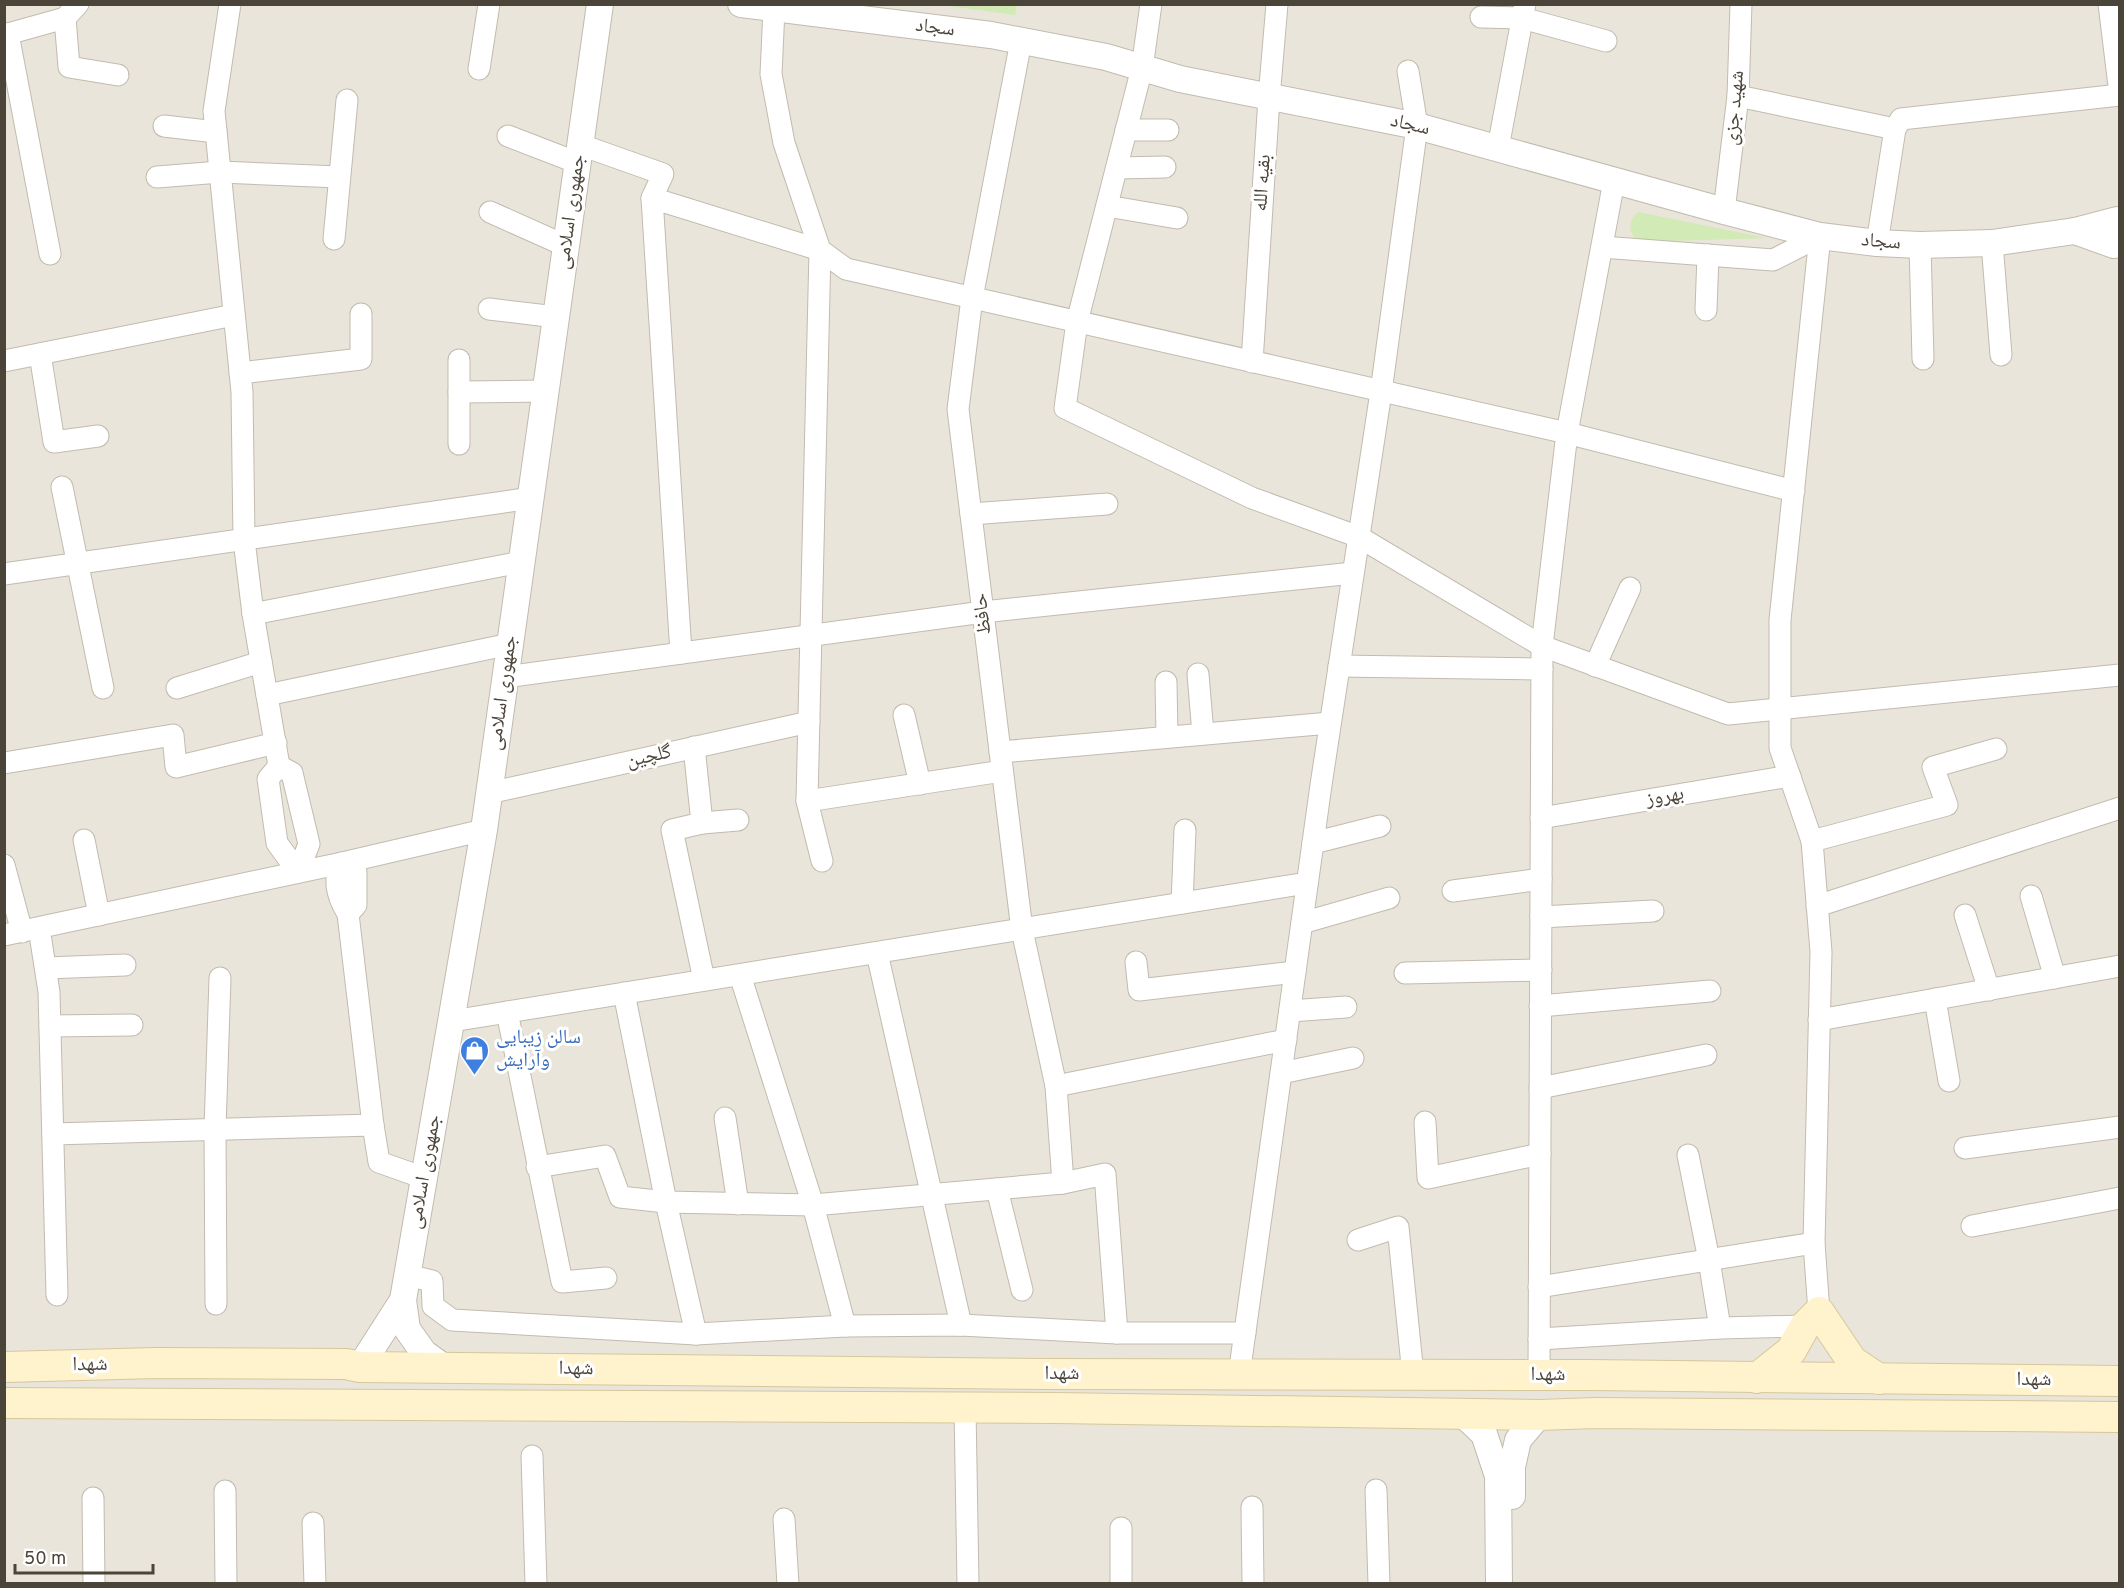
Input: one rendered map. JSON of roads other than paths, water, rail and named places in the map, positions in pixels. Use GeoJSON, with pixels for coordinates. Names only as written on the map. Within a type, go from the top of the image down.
{"type":"FeatureCollection","features":[{"type":"Feature","properties":{"kind":"main road"},"geometry":{"type":"LineString","coordinates":[[1757,1378],[1791,1351],[1812,1319],[1852,1361],[1879,1379]]}},
{"type":"Feature","properties":{"kind":"main road","name":"شهدا"},"geometry":{"type":"LineString","coordinates":[[4,1366],[157,1363],[850,1372],[2116,1379]]}},
{"type":"Feature","properties":{"kind":"main road"},"geometry":{"type":"LineString","coordinates":[[9,1402],[64,1384],[137,1379],[157,1363]]}},
{"type":"Feature","properties":{"kind":"main road"},"geometry":{"type":"LineString","coordinates":[[177,1405],[198,1380],[286,1381],[353,1366]]}},
{"type":"Feature","properties":{"kind":"main road"},"geometry":{"type":"LineString","coordinates":[[850,1372],[850,1407]]}},
{"type":"Feature","properties":{"kind":"main road","name":"شهدا"},"geometry":{"type":"LineString","coordinates":[[9,1402],[177,1405],[850,1407],[1539,1415],[1606,1413],[2120,1417]]}},
{"type":"Feature","properties":{"kind":"street"},"geometry":{"type":"LineString","coordinates":[[230,4],[214,111],[242,392],[244,540],[253,614],[279,766],[268,779],[277,843],[298,872]]}},
{"type":"Feature","properties":{"kind":"street"},"geometry":{"type":"LineString","coordinates":[[479,69],[489,4]]}},
{"type":"Feature","properties":{"kind":"street","name":"جمهوری اسلامی"},"geometry":{"type":"LineString","coordinates":[[353,1366],[403,1300],[484,830],[600,4]]}},
{"type":"Feature","properties":{"kind":"street","name":"سجاد"},"geometry":{"type":"LineString","coordinates":[[741,4],[788,8],[991,35],[1106,57],[1180,79],[1417,126],[1724,212],[1820,236],[1877,243],[1920,245],[1992,243],[2075,231],[2118,234]]}},
{"type":"Feature","properties":{"kind":"street"},"geometry":{"type":"LineString","coordinates":[[1151,4],[1142,68],[1077,322],[1065,408],[1252,498],[1359,537],[1542,646],[1728,714],[2120,675]]}},
{"type":"Feature","properties":{"kind":"street","name":"بقیه الله"},"geometry":{"type":"LineString","coordinates":[[1252,362],[1277,4]]}},
{"type":"Feature","properties":{"kind":"street","name":"شهید جزی"},"geometry":{"type":"LineString","coordinates":[[1724,212],[1738,96],[1741,4]]}},
{"type":"Feature","properties":{"kind":"street"},"geometry":{"type":"LineString","coordinates":[[788,8],[771,74],[784,143],[820,250],[807,801],[822,861]]}},
{"type":"Feature","properties":{"kind":"street"},"geometry":{"type":"LineString","coordinates":[[50,254],[6,34],[72,11],[69,67],[118,75]]}},
{"type":"Feature","properties":{"kind":"street"},"geometry":{"type":"LineString","coordinates":[[1498,148],[1524,11]]}},
{"type":"Feature","properties":{"kind":"street"},"geometry":{"type":"LineString","coordinates":[[1482,17],[1524,11],[1606,41]]}},
{"type":"Feature","properties":{"kind":"street"},"geometry":{"type":"LineString","coordinates":[[1877,243],[1895,129],[1901,119],[2120,94],[2113,17]]}},
{"type":"Feature","properties":{"kind":"street","name":"حافظ"},"geometry":{"type":"LineString","coordinates":[[1021,41],[972,298],[958,409],[1022,930],[1056,1086],[1063,1184]]}},
{"type":"Feature","properties":{"kind":"street"},"geometry":{"type":"LineString","coordinates":[[1239,1375],[1307,883],[1381,392],[1417,126],[1408,71]]}},
{"type":"Feature","properties":{"kind":"street"},"geometry":{"type":"LineString","coordinates":[[1738,96],[1895,129]]}},
{"type":"Feature","properties":{"kind":"street"},"geometry":{"type":"LineString","coordinates":[[334,239],[347,100]]}},
{"type":"Feature","properties":{"kind":"street"},"geometry":{"type":"LineString","coordinates":[[164,126],[216,132]]}},
{"type":"Feature","properties":{"kind":"street"},"geometry":{"type":"LineString","coordinates":[[1126,130],[1168,130]]}},
{"type":"Feature","properties":{"kind":"street"},"geometry":{"type":"LineString","coordinates":[[508,136],[663,174],[652,198],[681,653]]}},
{"type":"Feature","properties":{"kind":"street"},"geometry":{"type":"LineString","coordinates":[[1116,168],[1165,167]]}},
{"type":"Feature","properties":{"kind":"street"},"geometry":{"type":"LineString","coordinates":[[158,177],[220,172],[339,177]]}},
{"type":"Feature","properties":{"kind":"street"},"geometry":{"type":"LineString","coordinates":[[1539,1375],[1542,646],[1567,433],[1614,181]]}},
{"type":"Feature","properties":{"kind":"street"},"geometry":{"type":"LineString","coordinates":[[652,198],[820,250],[846,269],[1567,433],[1794,491]]}},
{"type":"Feature","properties":{"kind":"street"},"geometry":{"type":"LineString","coordinates":[[1107,206],[1178,218]]}},
{"type":"Feature","properties":{"kind":"street"},"geometry":{"type":"LineString","coordinates":[[490,212],[566,246]]}},
{"type":"Feature","properties":{"kind":"street"},"geometry":{"type":"LineString","coordinates":[[1602,247],[1773,260],[1820,236]]}},
{"type":"Feature","properties":{"kind":"street"},"geometry":{"type":"LineString","coordinates":[[1539,1339],[1720,1328],[1812,1319],[1821,952],[1812,841],[1780,748],[1780,620],[1820,236]]}},
{"type":"Feature","properties":{"kind":"street"},"geometry":{"type":"LineString","coordinates":[[1992,243],[2001,356]]}},
{"type":"Feature","properties":{"kind":"street"},"geometry":{"type":"LineString","coordinates":[[1920,245],[1923,359]]}},
{"type":"Feature","properties":{"kind":"street"},"geometry":{"type":"LineString","coordinates":[[1706,310],[1708,255]]}},
{"type":"Feature","properties":{"kind":"street"},"geometry":{"type":"LineString","coordinates":[[489,309],[556,317]]}},
{"type":"Feature","properties":{"kind":"street"},"geometry":{"type":"LineString","coordinates":[[240,373],[362,359],[361,314]]}},
{"type":"Feature","properties":{"kind":"street"},"geometry":{"type":"LineString","coordinates":[[4,361],[234,315]]}},
{"type":"Feature","properties":{"kind":"street"},"geometry":{"type":"LineString","coordinates":[[40,354],[54,442],[98,436]]}},
{"type":"Feature","properties":{"kind":"street"},"geometry":{"type":"LineString","coordinates":[[459,360],[459,444]]}},
{"type":"Feature","properties":{"kind":"street"},"geometry":{"type":"LineString","coordinates":[[459,392],[546,392]]}},
{"type":"Feature","properties":{"kind":"street"},"geometry":{"type":"LineString","coordinates":[[62,487],[103,688]]}},
{"type":"Feature","properties":{"kind":"street"},"geometry":{"type":"LineString","coordinates":[[4,574],[531,498]]}},
{"type":"Feature","properties":{"kind":"street"},"geometry":{"type":"LineString","coordinates":[[971,514],[1107,504]]}},
{"type":"Feature","properties":{"kind":"street"},"geometry":{"type":"LineString","coordinates":[[253,614],[521,562]]}},
{"type":"Feature","properties":{"kind":"street"},"geometry":{"type":"LineString","coordinates":[[505,677],[983,612],[1353,573]]}},
{"type":"Feature","properties":{"kind":"street"},"geometry":{"type":"LineString","coordinates":[[1595,666],[1630,588]]}},
{"type":"Feature","properties":{"kind":"street"},"geometry":{"type":"LineString","coordinates":[[267,695],[510,644]]}},
{"type":"Feature","properties":{"kind":"street"},"geometry":{"type":"LineString","coordinates":[[177,688],[261,662]]}},
{"type":"Feature","properties":{"kind":"street"},"geometry":{"type":"LineString","coordinates":[[1339,666],[1542,669]]}},
{"type":"Feature","properties":{"kind":"street"},"geometry":{"type":"LineString","coordinates":[[1198,674],[1203,734]]}},
{"type":"Feature","properties":{"kind":"street"},"geometry":{"type":"LineString","coordinates":[[1166,682],[1167,737]]}},
{"type":"Feature","properties":{"kind":"street"},"geometry":{"type":"LineString","coordinates":[[904,715],[920,784]]}},
{"type":"Feature","properties":{"kind":"street","name":"گلچین"},"geometry":{"type":"LineString","coordinates":[[489,793],[809,722]]}},
{"type":"Feature","properties":{"kind":"street"},"geometry":{"type":"LineString","coordinates":[[807,801],[920,784],[1001,762],[1167,737],[1330,723]]}},
{"type":"Feature","properties":{"kind":"street"},"geometry":{"type":"LineString","coordinates":[[4,763],[173,735],[176,767],[276,743]]}},
{"type":"Feature","properties":{"kind":"street"},"geometry":{"type":"LineString","coordinates":[[694,747],[702,823]]}},
{"type":"Feature","properties":{"kind":"street"},"geometry":{"type":"LineString","coordinates":[[1812,841],[1947,806],[1933,767],[1996,749]]}},
{"type":"Feature","properties":{"kind":"street"},"geometry":{"type":"LineString","coordinates":[[279,766],[292,773],[309,844],[298,872]]}},
{"type":"Feature","properties":{"kind":"street","name":"بهروز"},"geometry":{"type":"LineString","coordinates":[[1541,818],[1790,776]]}},
{"type":"Feature","properties":{"kind":"street"},"geometry":{"type":"LineString","coordinates":[[1817,906],[2120,808]]}},
{"type":"Feature","properties":{"kind":"street"},"geometry":{"type":"LineString","coordinates":[[704,980],[672,830],[702,823],[738,820]]}},
{"type":"Feature","properties":{"kind":"street"},"geometry":{"type":"LineString","coordinates":[[1313,843],[1380,826]]}},
{"type":"Feature","properties":{"kind":"street"},"geometry":{"type":"LineString","coordinates":[[22,932],[484,830]]}},
{"type":"Feature","properties":{"kind":"street"},"geometry":{"type":"LineString","coordinates":[[1182,903],[1185,830]]}},
{"type":"Feature","properties":{"kind":"street"},"geometry":{"type":"LineString","coordinates":[[84,840],[99,915]]}},
{"type":"Feature","properties":{"kind":"street"},"geometry":{"type":"LineString","coordinates":[[342,863],[336,873],[339,900],[348,914],[373,1125],[380,1162],[424,1178]]}},
{"type":"Feature","properties":{"kind":"street"},"geometry":{"type":"LineString","coordinates":[[4,865],[22,932],[46,968],[49,992],[57,1295]]}},
{"type":"Feature","properties":{"kind":"street"},"geometry":{"type":"LineString","coordinates":[[1453,891],[1541,879]]}},
{"type":"Feature","properties":{"kind":"street"},"geometry":{"type":"LineString","coordinates":[[452,1021],[1307,883]]}},
{"type":"Feature","properties":{"kind":"street"},"geometry":{"type":"LineString","coordinates":[[2031,896],[2055,978]]}},
{"type":"Feature","properties":{"kind":"street"},"geometry":{"type":"LineString","coordinates":[[1302,923],[1389,898]]}},
{"type":"Feature","properties":{"kind":"street"},"geometry":{"type":"LineString","coordinates":[[1541,917],[1653,910]]}},
{"type":"Feature","properties":{"kind":"street"},"geometry":{"type":"LineString","coordinates":[[1965,915],[1989,990]]}},
{"type":"Feature","properties":{"kind":"street"},"geometry":{"type":"LineString","coordinates":[[877,953],[961,1325]]}},
{"type":"Feature","properties":{"kind":"street"},"geometry":{"type":"LineString","coordinates":[[1136,962],[1138,990],[1295,972]]}},
{"type":"Feature","properties":{"kind":"street"},"geometry":{"type":"LineString","coordinates":[[46,968],[125,965]]}},
{"type":"Feature","properties":{"kind":"street"},"geometry":{"type":"LineString","coordinates":[[1819,1020],[2120,966]]}},
{"type":"Feature","properties":{"kind":"street"},"geometry":{"type":"LineString","coordinates":[[1405,973],[1541,970]]}},
{"type":"Feature","properties":{"kind":"street"},"geometry":{"type":"LineString","coordinates":[[740,975],[813,1205],[845,1326]]}},
{"type":"Feature","properties":{"kind":"street"},"geometry":{"type":"LineString","coordinates":[[216,1304],[215,1129],[220,978]]}},
{"type":"Feature","properties":{"kind":"street"},"geometry":{"type":"LineString","coordinates":[[1540,1006],[1710,991]]}},
{"type":"Feature","properties":{"kind":"street"},"geometry":{"type":"LineString","coordinates":[[624,993],[666,1202],[696,1334]]}},
{"type":"Feature","properties":{"kind":"street"},"geometry":{"type":"LineString","coordinates":[[1935,999],[1949,1081]]}},
{"type":"Feature","properties":{"kind":"street"},"geometry":{"type":"LineString","coordinates":[[1290,1011],[1346,1007]]}},
{"type":"Feature","properties":{"kind":"street"},"geometry":{"type":"LineString","coordinates":[[507,1012],[562,1282],[606,1278]]}},
{"type":"Feature","properties":{"kind":"street"},"geometry":{"type":"LineString","coordinates":[[50,1026],[132,1025]]}},
{"type":"Feature","properties":{"kind":"street"},"geometry":{"type":"LineString","coordinates":[[1056,1086],[1286,1040]]}},
{"type":"Feature","properties":{"kind":"street"},"geometry":{"type":"LineString","coordinates":[[1540,1088],[1706,1055]]}},
{"type":"Feature","properties":{"kind":"street"},"geometry":{"type":"LineString","coordinates":[[1281,1073],[1353,1058]]}},
{"type":"Feature","properties":{"kind":"street"},"geometry":{"type":"LineString","coordinates":[[725,1118],[738,1204]]}},
{"type":"Feature","properties":{"kind":"street"},"geometry":{"type":"LineString","coordinates":[[1425,1122],[1428,1178],[1540,1154]]}},
{"type":"Feature","properties":{"kind":"street"},"geometry":{"type":"LineString","coordinates":[[53,1134],[373,1125]]}},
{"type":"Feature","properties":{"kind":"street"},"geometry":{"type":"LineString","coordinates":[[1965,1148],[2120,1126]]}},
{"type":"Feature","properties":{"kind":"street"},"geometry":{"type":"LineString","coordinates":[[1688,1155],[1720,1328]]}},
{"type":"Feature","properties":{"kind":"street"},"geometry":{"type":"LineString","coordinates":[[537,1167],[605,1156],[620,1197],[666,1202],[813,1205],[1063,1184],[1105,1174],[1117,1333]]}},
{"type":"Feature","properties":{"kind":"street"},"geometry":{"type":"LineString","coordinates":[[997,1189],[1023,1290]]}},
{"type":"Feature","properties":{"kind":"street"},"geometry":{"type":"LineString","coordinates":[[1972,1226],[2120,1198]]}},
{"type":"Feature","properties":{"kind":"street"},"geometry":{"type":"LineString","coordinates":[[1358,1240],[1398,1227],[1413,1375]]}},
{"type":"Feature","properties":{"kind":"street"},"geometry":{"type":"LineString","coordinates":[[1539,1287],[1814,1243]]}},
{"type":"Feature","properties":{"kind":"street"},"geometry":{"type":"LineString","coordinates":[[407,1275],[432,1281],[433,1306],[452,1320],[696,1334],[845,1326],[961,1325],[1117,1333],[1245,1333]]}},
{"type":"Feature","properties":{"kind":"street"},"geometry":{"type":"LineString","coordinates":[[403,1300],[407,1329],[424,1353],[445,1368]]}},
{"type":"Feature","properties":{"kind":"street"},"geometry":{"type":"LineString","coordinates":[[965,1408],[968,1584]]}},
{"type":"Feature","properties":{"kind":"street"},"geometry":{"type":"LineString","coordinates":[[1463,1414],[1484,1434],[1498,1476],[1499,1584]]}},
{"type":"Feature","properties":{"kind":"street"},"geometry":{"type":"LineString","coordinates":[[1515,1584],[1512,1467],[1518,1440],[1539,1415]]}},
{"type":"Feature","properties":{"kind":"street"},"geometry":{"type":"LineString","coordinates":[[532,1456],[536,1584]]}},
{"type":"Feature","properties":{"kind":"street"},"geometry":{"type":"LineString","coordinates":[[1376,1490],[1379,1584]]}},
{"type":"Feature","properties":{"kind":"street"},"geometry":{"type":"LineString","coordinates":[[225,1491],[226,1584]]}},
{"type":"Feature","properties":{"kind":"street"},"geometry":{"type":"LineString","coordinates":[[93,1498],[94,1584]]}},
{"type":"Feature","properties":{"kind":"street"},"geometry":{"type":"LineString","coordinates":[[1252,1507],[1253,1584]]}},
{"type":"Feature","properties":{"kind":"street"},"geometry":{"type":"LineString","coordinates":[[784,1518],[788,1584]]}},
{"type":"Feature","properties":{"kind":"street"},"geometry":{"type":"LineString","coordinates":[[313,1523],[315,1584]]}},
{"type":"Feature","properties":{"kind":"street"},"geometry":{"type":"LineString","coordinates":[[1121,1528],[1121,1584]]}},
{"type":"Feature","properties":{"kind":"place","name":"سالن زیبایی وآرایش"},"geometry":{"type":"Point","coordinates":[475,1076]}}]}
